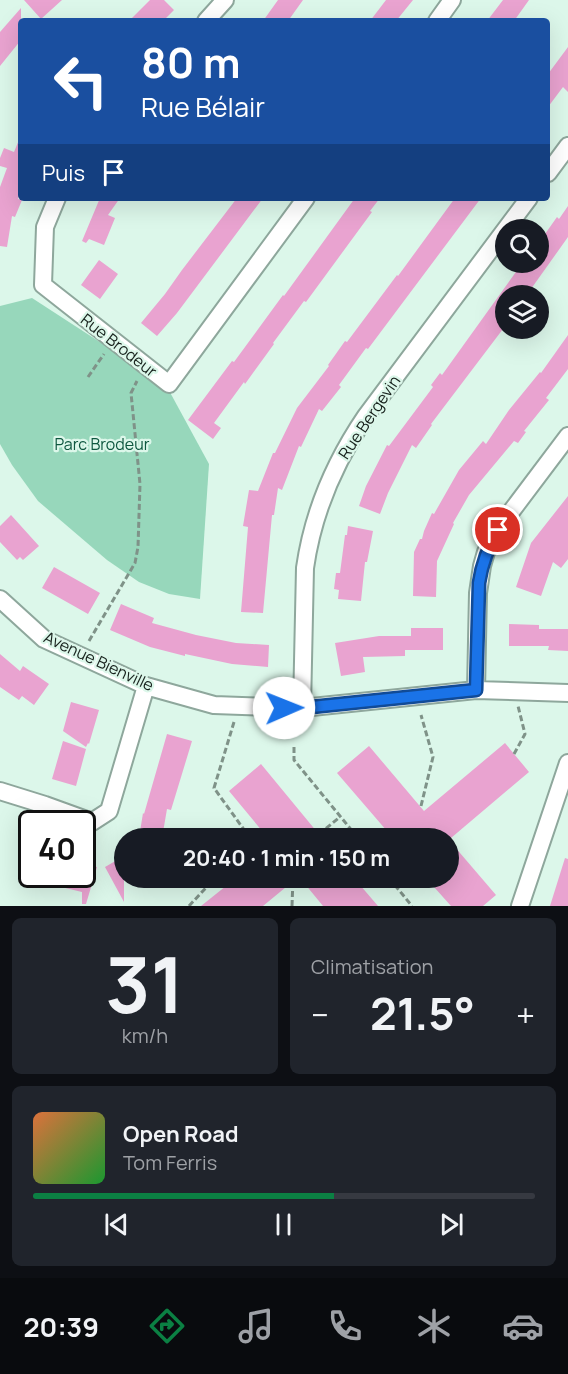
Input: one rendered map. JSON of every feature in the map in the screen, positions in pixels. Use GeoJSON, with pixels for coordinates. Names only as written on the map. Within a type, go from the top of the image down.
{"type":"FeatureCollection","features":[{"type":"Feature","properties":{"kind":"street"},"geometry":{"type":"LineString","coordinates":[[209,18],[225,0]]}},
{"type":"Feature","properties":{"kind":"street"},"geometry":{"type":"LineString","coordinates":[[439,18],[452,0]]}},
{"type":"Feature","properties":{"kind":"street"},"geometry":{"type":"LineString","coordinates":[[550,170],[568,146]]}},
{"type":"Feature","properties":{"kind":"street","name":"Rue Brodeur"},"geometry":{"type":"LineString","coordinates":[[56,201],[45,226],[43,285],[169,384],[304,201]]}},
{"type":"Feature","properties":{"kind":"street","name":"Rue Bergevin"},"geometry":{"type":"LineString","coordinates":[[302,708],[305,568],[315,517],[328,483],[366,416],[527,201]]}},
{"type":"Feature","properties":{"kind":"street"},"geometry":{"type":"LineString","coordinates":[[476,690],[478,592],[486,552],[498,530],[568,436]]}},
{"type":"Feature","properties":{"kind":"street","name":"Avenue Bienville"},"geometry":{"type":"LineString","coordinates":[[0,599],[44,639],[146,686],[214,705],[302,708],[476,690],[568,693]]}},
{"type":"Feature","properties":{"kind":"street"},"geometry":{"type":"LineString","coordinates":[[0,791],[92,822],[109,811],[146,686]]}},
{"type":"Feature","properties":{"kind":"street"},"geometry":{"type":"LineString","coordinates":[[520,906],[568,763]]}},
{"type":"Feature","properties":{"kind":"path"},"geometry":{"type":"LineString","coordinates":[[88,377],[114,341]]}},
{"type":"Feature","properties":{"kind":"path"},"geometry":{"type":"LineString","coordinates":[[86,646],[135,563],[138,547],[140,484],[131,393],[145,366]]}},
{"type":"Feature","properties":{"kind":"path"},"geometry":{"type":"LineString","coordinates":[[514,754],[525,734],[518,705]]}},
{"type":"Feature","properties":{"kind":"path"},"geometry":{"type":"LineString","coordinates":[[239,706],[214,788],[243,828]]}},
{"type":"Feature","properties":{"kind":"path"},"geometry":{"type":"LineString","coordinates":[[420,806],[433,757],[421,715]]}},
{"type":"Feature","properties":{"kind":"path"},"geometry":{"type":"LineString","coordinates":[[294,747],[294,760],[349,828]]}},
{"type":"Feature","properties":{"kind":"path"},"geometry":{"type":"LineString","coordinates":[[326,828],[340,817]]}},
{"type":"Feature","properties":{"kind":"path"},"geometry":{"type":"LineString","coordinates":[[189,906],[206,888]]}},
{"type":"Feature","properties":{"kind":"path"},"geometry":{"type":"LineString","coordinates":[[292,906],[293,888]]}},
{"type":"Feature","properties":{"kind":"path"},"geometry":{"type":"LineString","coordinates":[[397,888],[412,906]]}},
{"type":"Feature","properties":{"kind":"green space","name":"Parc Brodeur"},"geometry":{"type":"Polygon","coordinates":[[[32,298],[166,385],[209,464],[200,599],[169,594],[139,582],[107,560],[38,501],[0,444],[0,306],[32,298]]]}},
{"type":"Feature","properties":{"kind":"building"},"geometry":{"type":"Polygon","coordinates":[[[24,0],[62,0],[42,18],[24,0]]]}},
{"type":"Feature","properties":{"kind":"building"},"geometry":{"type":"Polygon","coordinates":[[[150,0],[164,0],[174,10],[166,18],[132,18],[150,0]]]}},
{"type":"Feature","properties":{"kind":"building"},"geometry":{"type":"Polygon","coordinates":[[[278,0],[303,0],[290,18],[265,18],[278,0]]]}},
{"type":"Feature","properties":{"kind":"building"},"geometry":{"type":"Polygon","coordinates":[[[386,0],[413,0],[398,18],[372,18],[386,0]]]}},
{"type":"Feature","properties":{"kind":"building"},"geometry":{"type":"Polygon","coordinates":[[[503,0],[529,0],[516,18],[489,18],[503,0]]]}},
{"type":"Feature","properties":{"kind":"building"},"geometry":{"type":"Polygon","coordinates":[[[21,8],[21,18],[18,18],[18,44],[0,66],[0,32],[21,8]]]}},
{"type":"Feature","properties":{"kind":"building"},"geometry":{"type":"Polygon","coordinates":[[[568,47],[568,92],[563,87],[550,104],[550,71],[568,47]]]}},
{"type":"Feature","properties":{"kind":"building"},"geometry":{"type":"Polygon","coordinates":[[[18,142],[18,201],[22,201],[15,217],[12,216],[7,247],[0,246],[0,187],[7,168],[0,166],[0,158],[4,148],[14,152],[18,142]]]}},
{"type":"Feature","properties":{"kind":"building"},"geometry":{"type":"Polygon","coordinates":[[[99,201],[118,201],[108,215],[115,218],[104,245],[89,239],[86,243],[82,241],[99,201]]]}},
{"type":"Feature","properties":{"kind":"building"},"geometry":{"type":"Polygon","coordinates":[[[235,201],[261,201],[177,313],[157,336],[141,323],[235,201]]]}},
{"type":"Feature","properties":{"kind":"building"},"geometry":{"type":"Polygon","coordinates":[[[353,201],[378,201],[306,302],[304,301],[214,423],[221,428],[213,439],[188,420],[284,296],[353,201]]]}},
{"type":"Feature","properties":{"kind":"building"},"geometry":{"type":"Polygon","coordinates":[[[453,201],[479,201],[368,349],[366,348],[339,385],[341,387],[322,411],[319,409],[301,447],[299,446],[282,490],[278,488],[274,515],[272,515],[263,613],[241,612],[248,527],[243,526],[249,490],[258,491],[273,453],[297,408],[345,341],[347,342],[453,201]]]}},
{"type":"Feature","properties":{"kind":"building"},"geometry":{"type":"Polygon","coordinates":[[[568,206],[568,237],[549,264],[549,228],[557,217],[559,219],[568,206]]]}},
{"type":"Feature","properties":{"kind":"building"},"geometry":{"type":"Polygon","coordinates":[[[99,260],[118,274],[100,299],[81,285],[99,260]]]}},
{"type":"Feature","properties":{"kind":"building"},"geometry":{"type":"Polygon","coordinates":[[[515,273],[542,273],[534,285],[507,285],[515,273]]]}},
{"type":"Feature","properties":{"kind":"building"},"geometry":{"type":"Polygon","coordinates":[[[495,301],[495,339],[431,424],[416,448],[412,445],[380,514],[359,506],[366,486],[387,445],[389,446],[433,387],[431,385],[440,373],[442,375],[495,301]]]}},
{"type":"Feature","properties":{"kind":"building"},"geometry":{"type":"Polygon","coordinates":[[[568,335],[568,369],[546,398],[549,400],[524,431],[526,432],[518,443],[514,441],[469,495],[453,523],[437,561],[436,597],[413,596],[414,552],[422,539],[432,513],[434,514],[459,470],[483,441],[486,444],[509,410],[541,373],[568,335]]]}},
{"type":"Feature","properties":{"kind":"building"},"geometry":{"type":"Polygon","coordinates":[[[568,496],[568,559],[561,568],[553,562],[541,596],[516,587],[531,543],[568,496]]]}},
{"type":"Feature","properties":{"kind":"building"},"geometry":{"type":"Polygon","coordinates":[[[11,515],[39,546],[23,560],[20,557],[17,560],[0,542],[0,526],[11,515]]]}},
{"type":"Feature","properties":{"kind":"building"},"geometry":{"type":"Polygon","coordinates":[[[348,526],[373,531],[367,562],[365,562],[361,601],[338,599],[339,590],[334,589],[336,573],[340,573],[348,526]]]}},
{"type":"Feature","properties":{"kind":"building"},"geometry":{"type":"Polygon","coordinates":[[[54,567],[100,593],[88,614],[42,588],[54,567]]]}},
{"type":"Feature","properties":{"kind":"building"},"geometry":{"type":"Polygon","coordinates":[[[121,604],[154,618],[152,623],[236,643],[269,645],[268,667],[232,664],[185,654],[185,656],[150,647],[110,630],[121,604]]]}},
{"type":"Feature","properties":{"kind":"building"},"geometry":{"type":"Polygon","coordinates":[[[509,624],[539,625],[539,629],[568,629],[568,651],[548,650],[549,646],[509,646],[509,624]]]}},
{"type":"Feature","properties":{"kind":"building"},"geometry":{"type":"Polygon","coordinates":[[[411,628],[443,628],[443,650],[405,650],[405,656],[363,657],[365,672],[341,676],[335,643],[379,636],[411,636],[411,628]]]}},
{"type":"Feature","properties":{"kind":"building"},"geometry":{"type":"Polygon","coordinates":[[[0,654],[20,671],[23,666],[49,684],[34,705],[22,696],[19,700],[0,687],[0,654]]]}},
{"type":"Feature","properties":{"kind":"building"},"geometry":{"type":"Polygon","coordinates":[[[71,702],[99,710],[89,744],[86,747],[63,731],[71,702]]]}},
{"type":"Feature","properties":{"kind":"building"},"geometry":{"type":"Polygon","coordinates":[[[167,734],[192,741],[171,810],[167,809],[164,828],[141,828],[167,734]]]}},
{"type":"Feature","properties":{"kind":"building"},"geometry":{"type":"Polygon","coordinates":[[[63,741],[86,749],[76,786],[52,779],[63,741]]]}},
{"type":"Feature","properties":{"kind":"building"},"geometry":{"type":"Polygon","coordinates":[[[505,743],[529,772],[459,831],[459,828],[384,828],[337,773],[369,746],[424,811],[505,743]]]}},
{"type":"Feature","properties":{"kind":"building"},"geometry":{"type":"Polygon","coordinates":[[[261,764],[314,828],[260,828],[229,791],[261,764]]]}},
{"type":"Feature","properties":{"kind":"building"},"geometry":{"type":"Polygon","coordinates":[[[459,852],[496,895],[483,906],[451,906],[435,888],[459,888],[459,852]]]}},
{"type":"Feature","properties":{"kind":"building"},"geometry":{"type":"Polygon","coordinates":[[[565,858],[568,859],[568,906],[550,906],[565,858]]]}},
{"type":"Feature","properties":{"kind":"building"},"geometry":{"type":"Polygon","coordinates":[[[114,862],[114,884],[105,867],[114,862]]]}},
{"type":"Feature","properties":{"kind":"building"},"geometry":{"type":"Polygon","coordinates":[[[65,888],[91,888],[86,904],[82,904],[82,892],[65,888]]]}},
{"type":"Feature","properties":{"kind":"building"},"geometry":{"type":"Polygon","coordinates":[[[116,888],[124,888],[124,902],[116,888]]]}},
{"type":"Feature","properties":{"kind":"building"},"geometry":{"type":"Polygon","coordinates":[[[224,888],[285,888],[263,906],[201,906],[224,888]]]}},
{"type":"Feature","properties":{"kind":"building"},"geometry":{"type":"Polygon","coordinates":[[[308,888],[363,888],[378,906],[323,906],[308,888]]]}},
{"type":"Feature","properties":{"kind":"route"},"geometry":{"type":"LineString","coordinates":[[284,708],[476,690],[479,583],[486,552],[498,530]]}}]}
